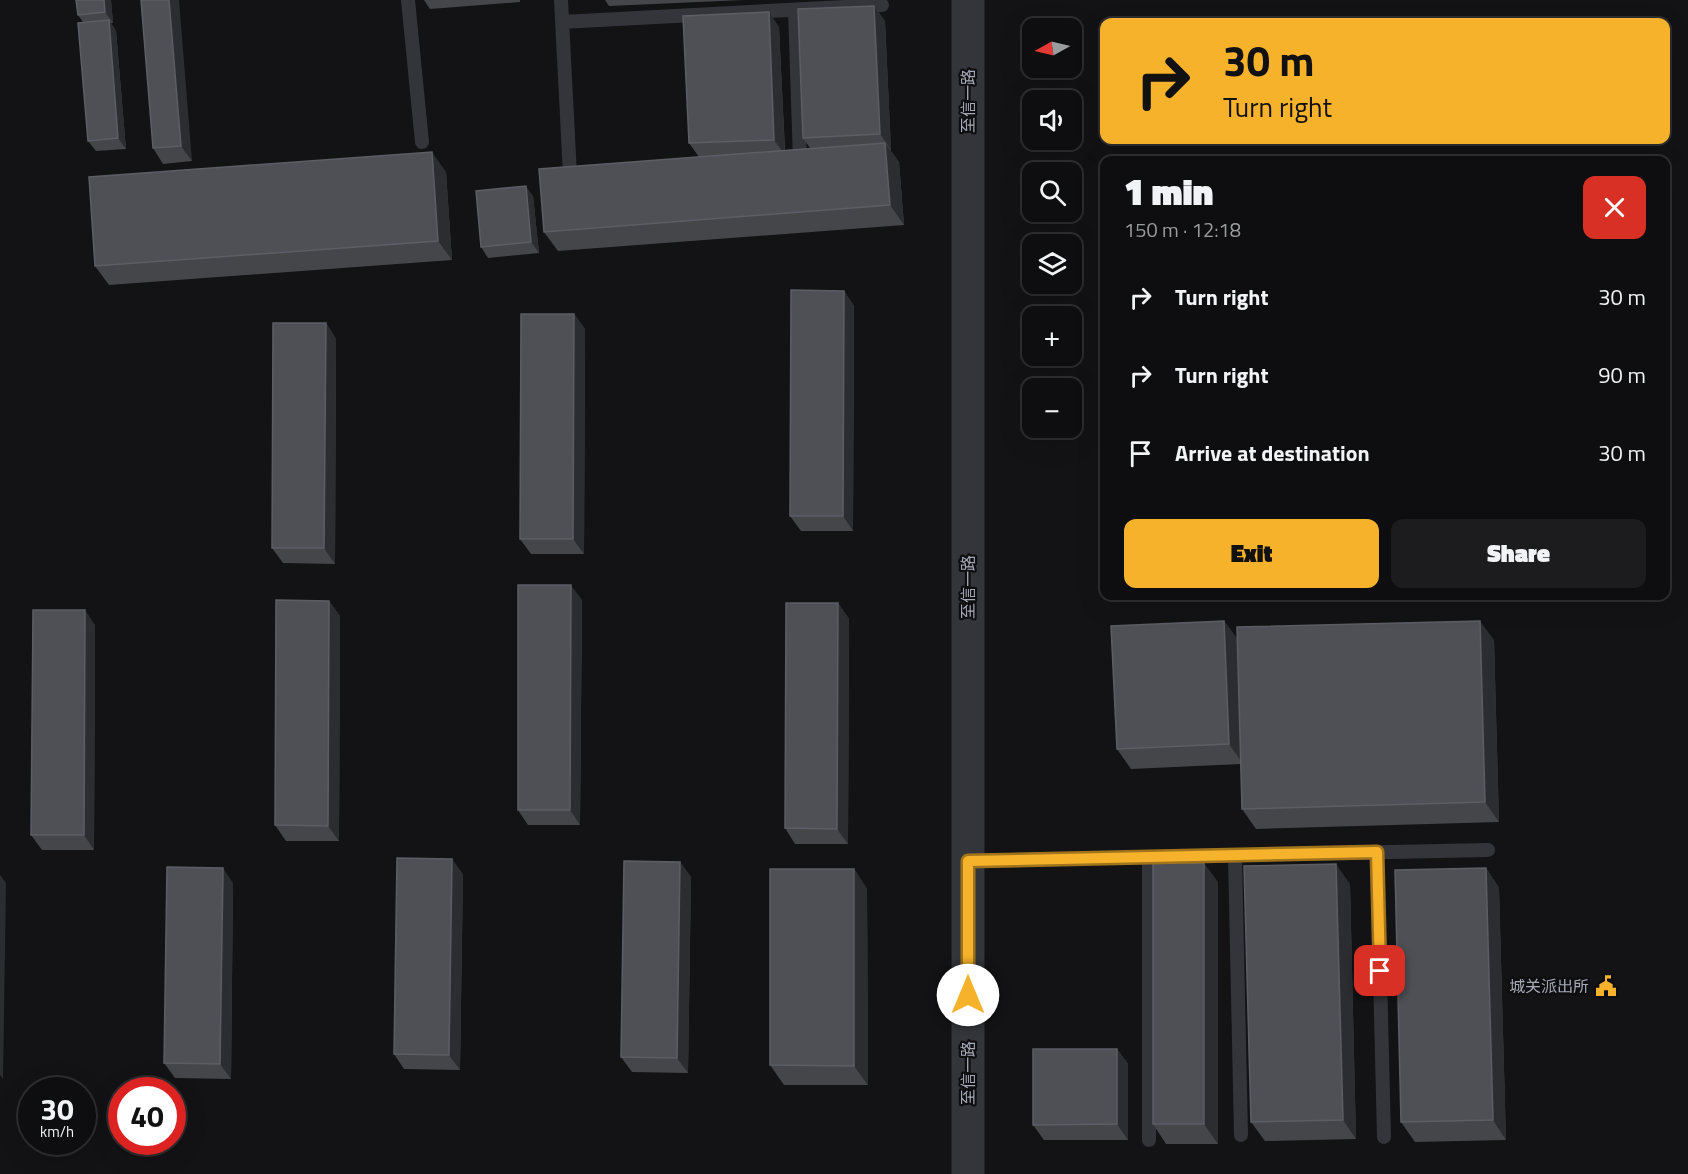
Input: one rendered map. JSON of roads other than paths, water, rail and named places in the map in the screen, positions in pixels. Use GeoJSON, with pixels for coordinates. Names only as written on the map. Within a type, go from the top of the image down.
{"type":"FeatureCollection","features":[{"type":"Feature","properties":{"kind":"street","name":"至信一路"},"geometry":{"type":"LineString","coordinates":[[968,0],[968,1174]]}},
{"type":"Feature","properties":{"kind":"lane"},"geometry":{"type":"LineString","coordinates":[[408,0],[422,142]]}},
{"type":"Feature","properties":{"kind":"lane"},"geometry":{"type":"LineString","coordinates":[[561,0],[570,175],[593,173]]}},
{"type":"Feature","properties":{"kind":"lane"},"geometry":{"type":"LineString","coordinates":[[562,22],[882,5]]}},
{"type":"Feature","properties":{"kind":"lane"},"geometry":{"type":"LineString","coordinates":[[795,10],[800,161]]}},
{"type":"Feature","properties":{"kind":"lane"},"geometry":{"type":"LineString","coordinates":[[968,861],[1488,850]]}},
{"type":"Feature","properties":{"kind":"lane"},"geometry":{"type":"LineString","coordinates":[[1377,852],[1384,1137]]}},
{"type":"Feature","properties":{"kind":"lane"},"geometry":{"type":"LineString","coordinates":[[1235,855],[1240,1135]]}},
{"type":"Feature","properties":{"kind":"lane"},"geometry":{"type":"LineString","coordinates":[[1149,857],[1149,1140]]}},
{"type":"Feature","properties":{"kind":"place","name":"城关派出所"},"geometry":{"type":"Point","coordinates":[1606,986]}}]}
